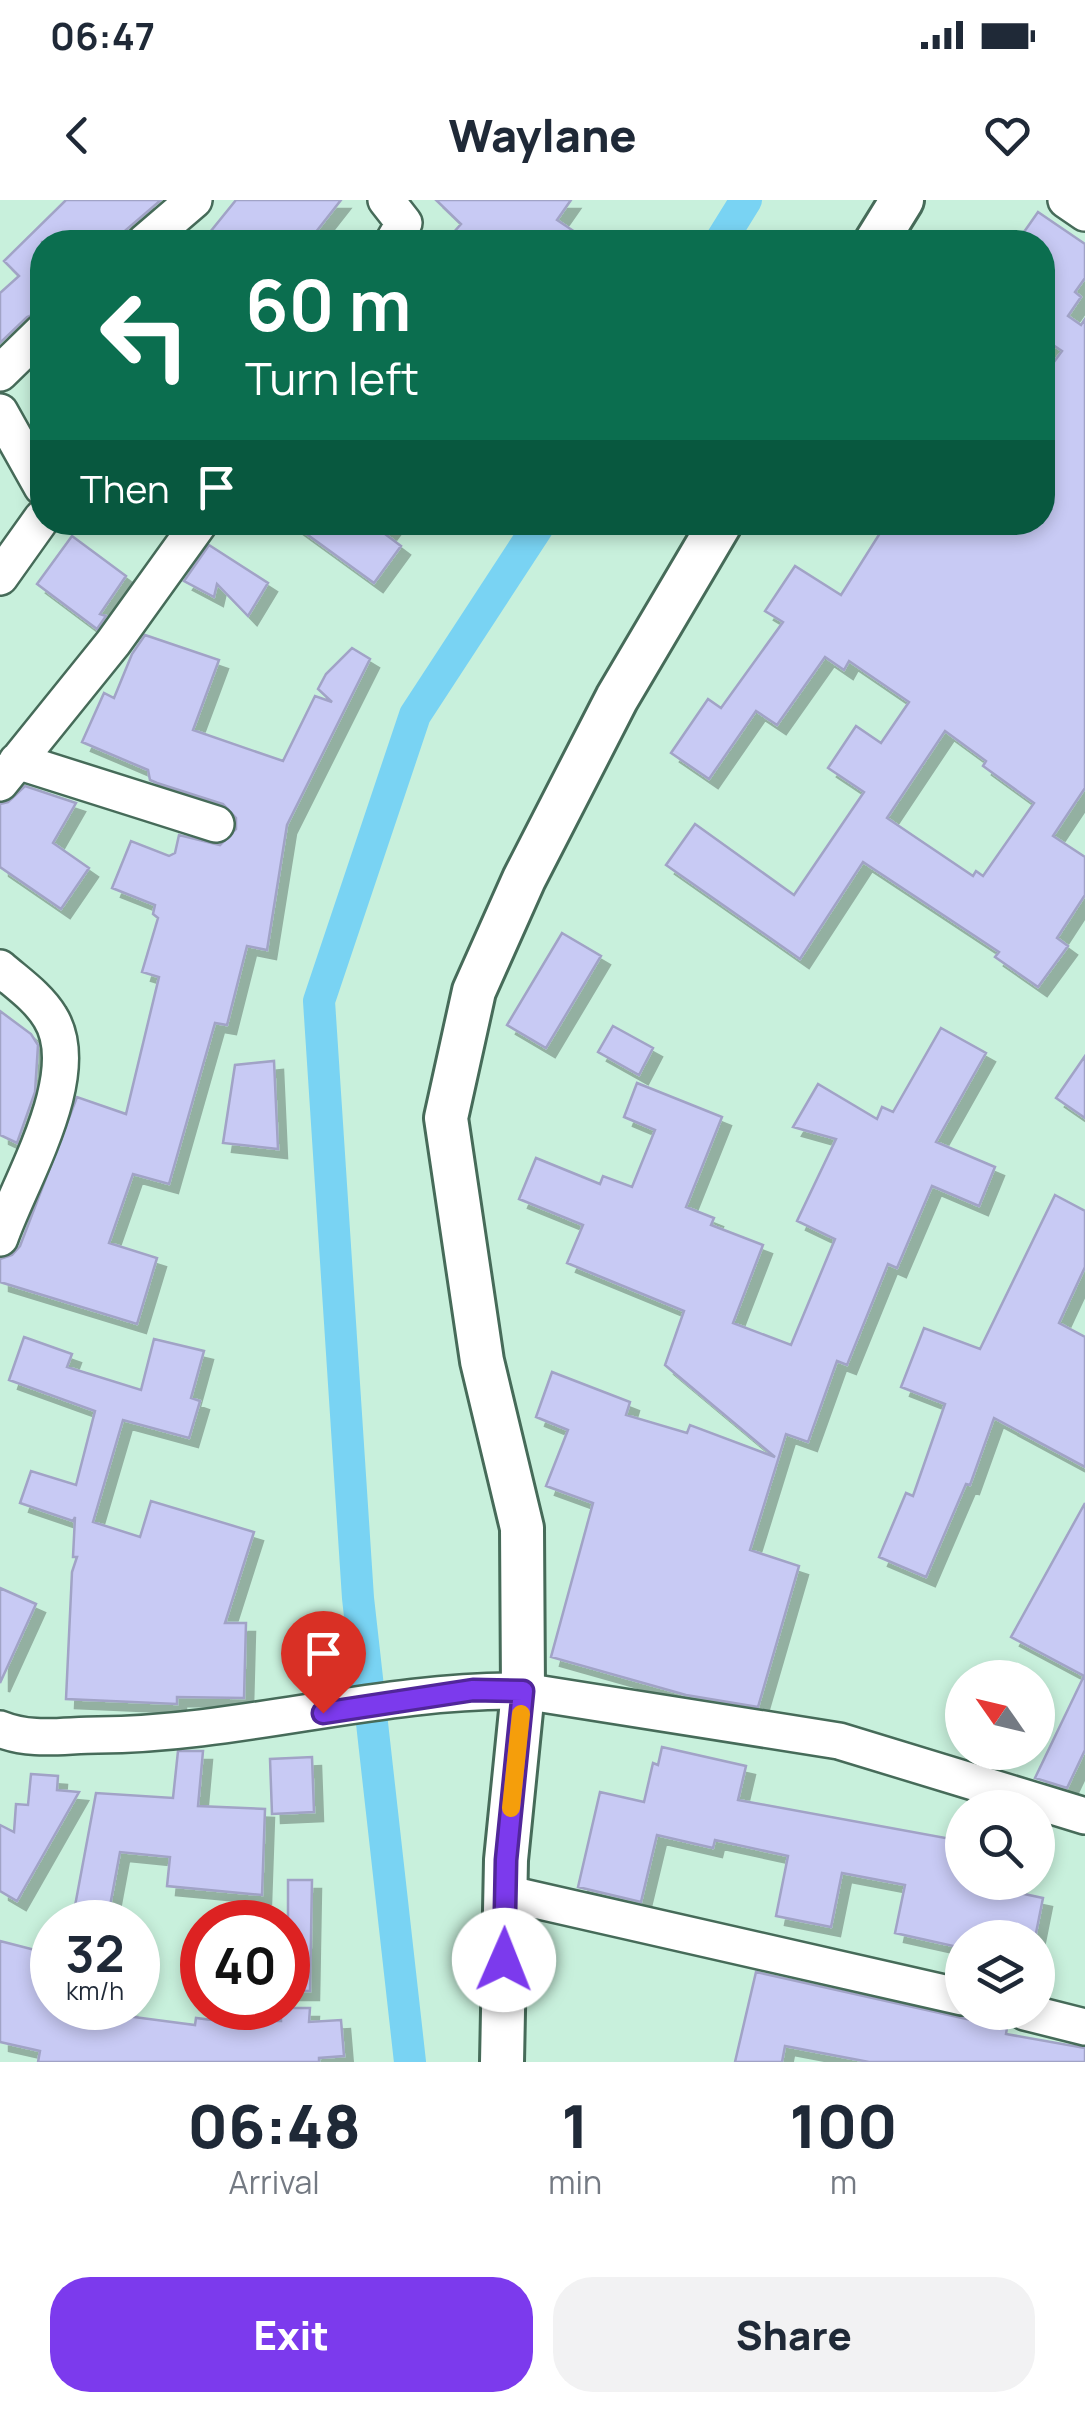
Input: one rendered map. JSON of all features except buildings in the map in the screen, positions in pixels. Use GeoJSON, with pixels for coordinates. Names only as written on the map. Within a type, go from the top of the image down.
{"type":"FeatureCollection","features":[{"type":"Feature","properties":{"kind":"street"},"geometry":{"type":"LineString","coordinates":[[159,230],[194,200]]}},
{"type":"Feature","properties":{"kind":"street"},"geometry":{"type":"LineString","coordinates":[[386,200],[404,223],[400,230]]}},
{"type":"Feature","properties":{"kind":"street"},"geometry":{"type":"LineString","coordinates":[[883,230],[902,200]]}},
{"type":"Feature","properties":{"kind":"street"},"geometry":{"type":"LineString","coordinates":[[1066,200],[1085,214]]}},
{"type":"Feature","properties":{"kind":"street"},"geometry":{"type":"LineString","coordinates":[[0,374],[30,344]]}},
{"type":"Feature","properties":{"kind":"street"},"geometry":{"type":"LineString","coordinates":[[0,412],[30,466]]}},
{"type":"Feature","properties":{"kind":"street"},"geometry":{"type":"LineString","coordinates":[[0,578],[30,535]]}},
{"type":"Feature","properties":{"kind":"street"},"geometry":{"type":"LineString","coordinates":[[191,535],[113,642],[9,772],[216,824]]}},
{"type":"Feature","properties":{"kind":"street"},"geometry":{"type":"LineString","coordinates":[[502,2062],[506,1893],[523,1691],[522,1528],[482,1360],[460,1236],[446,1118],[474,990],[524,879],[617,698],[713,535]]}},
{"type":"Feature","properties":{"kind":"street"},"geometry":{"type":"LineString","coordinates":[[0,968],[51,1018],[62,1065],[58,1092],[0,1238]]}},
{"type":"Feature","properties":{"kind":"street"},"geometry":{"type":"LineString","coordinates":[[0,1729],[48,1738],[202,1731],[473,1690],[523,1691],[838,1742],[1085,1816]]}},
{"type":"Feature","properties":{"kind":"street"},"geometry":{"type":"LineString","coordinates":[[506,1893],[945,1993]]}},
{"type":"Feature","properties":{"kind":"street"},"geometry":{"type":"LineString","coordinates":[[1055,2020],[1085,2027]]}},
{"type":"Feature","properties":{"kind":"waterway"},"geometry":{"type":"LineString","coordinates":[[727,230],[746,200]]}},
{"type":"Feature","properties":{"kind":"waterway"},"geometry":{"type":"LineString","coordinates":[[410,2062],[358,1598],[319,1001],[415,715],[533,535]]}},
{"type":"Feature","properties":{"kind":"slow traffic"},"geometry":{"type":"LineString","coordinates":[[511,1808],[521,1714]]}},
{"type":"Feature","properties":{"kind":"route"},"geometry":{"type":"LineString","coordinates":[[323,1713],[473,1690],[523,1691],[506,1860],[504,1960]]}}]}
